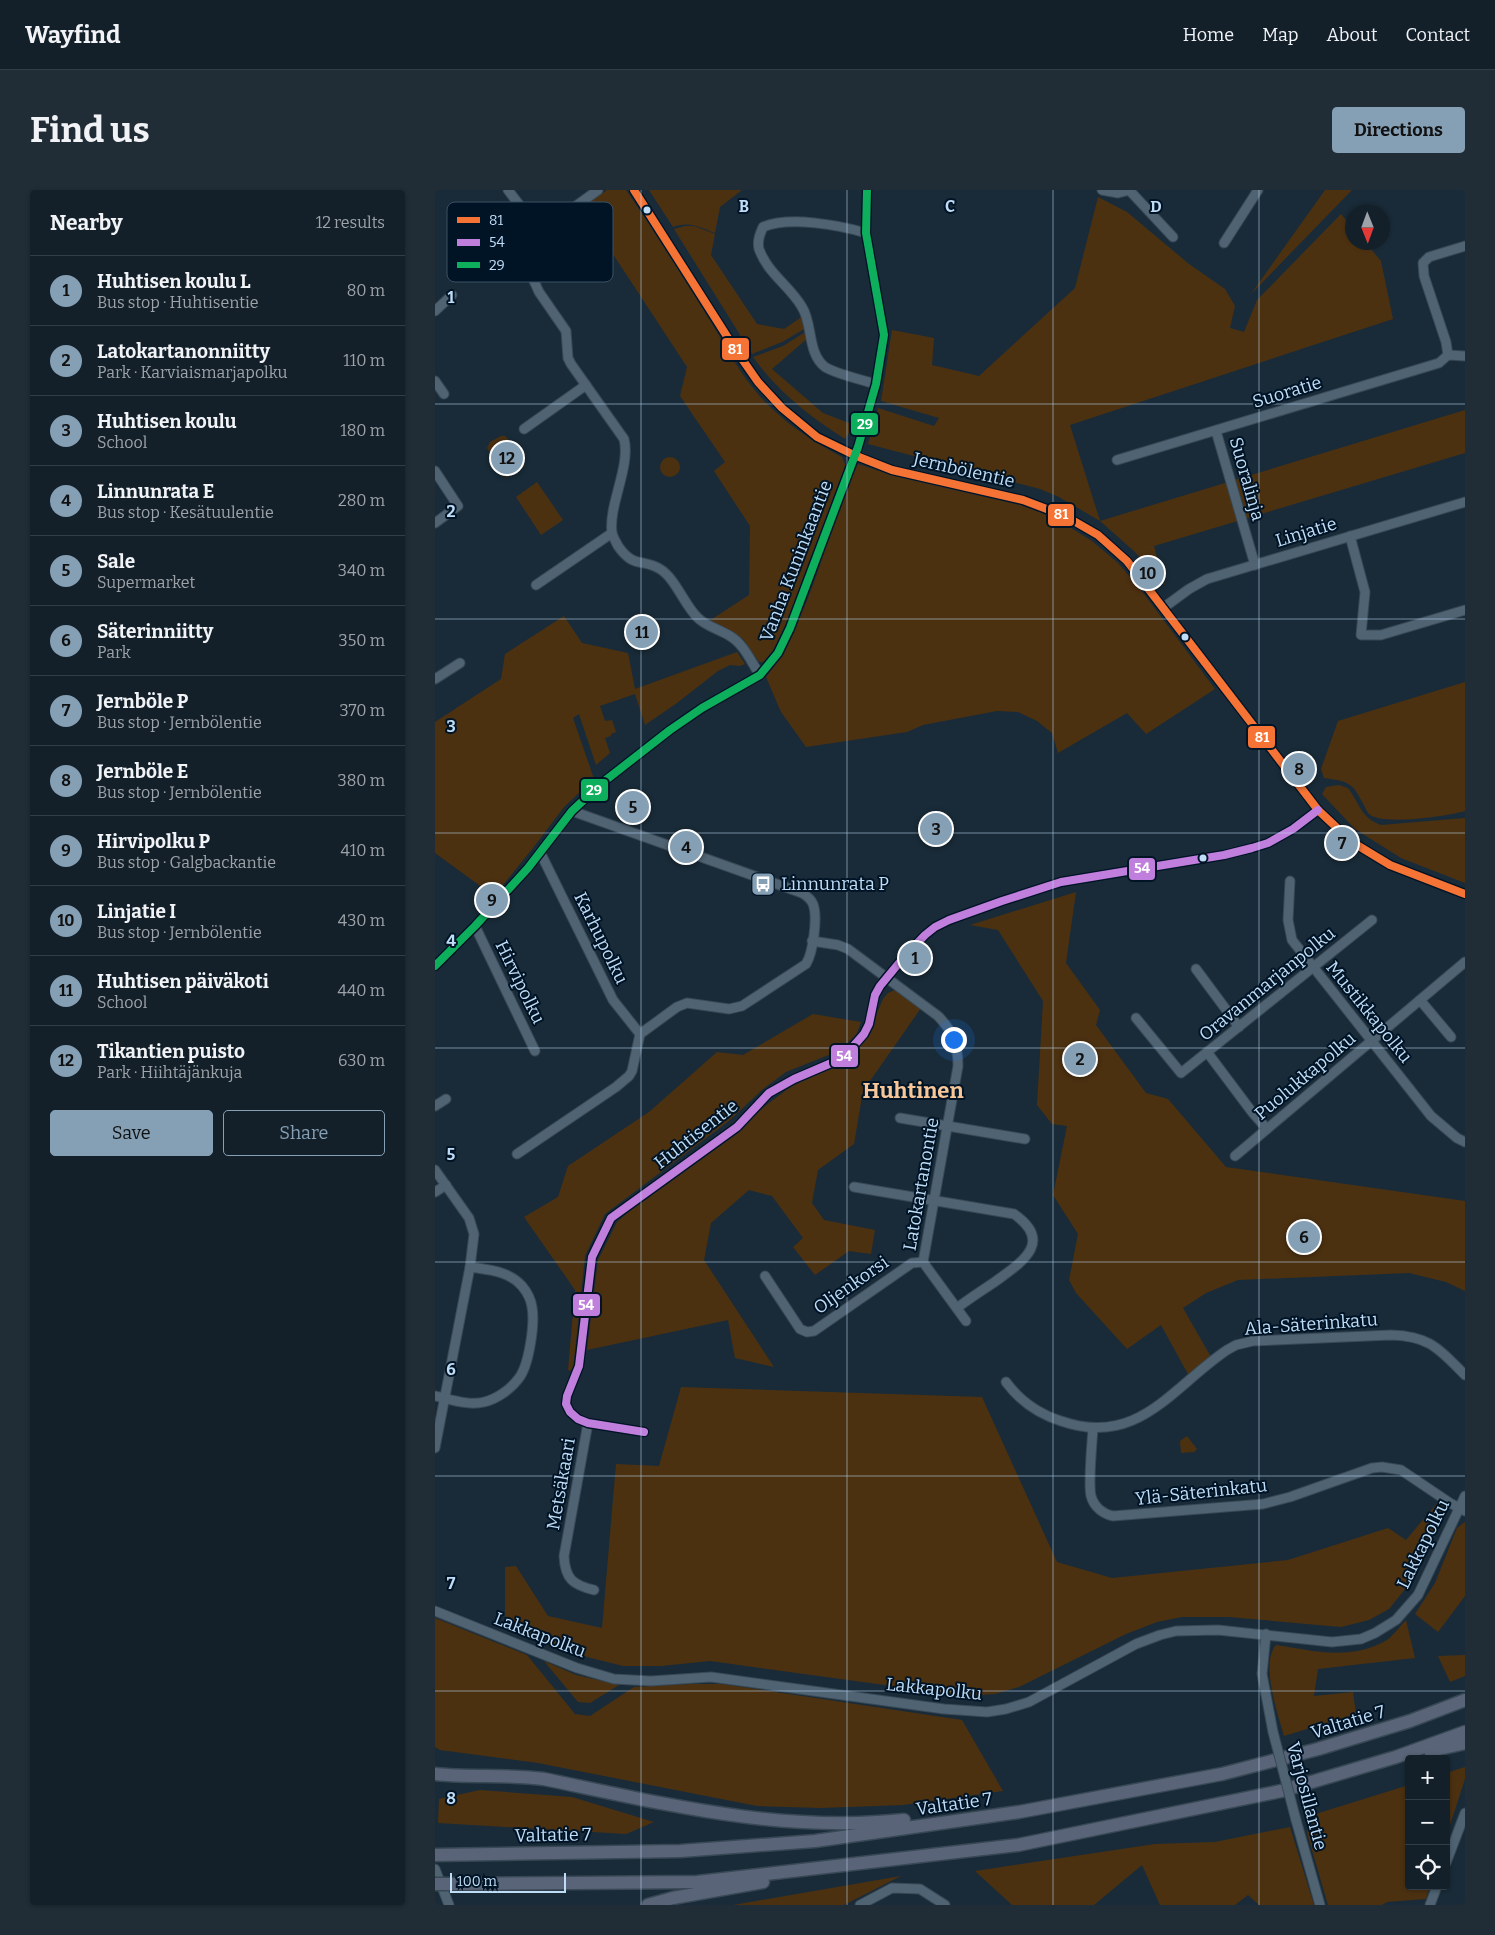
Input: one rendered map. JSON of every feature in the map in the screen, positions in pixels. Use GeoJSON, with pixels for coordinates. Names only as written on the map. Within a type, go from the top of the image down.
{"type":"FeatureCollection","features":[{"type":"Feature","properties":{"kind":"highway","name":"Valtatie 7"},"geometry":{"type":"LineString","coordinates":[[441,1855],[680,1851],[805,1842],[1019,1812],[1231,1772],[1319,1750],[1410,1721],[1465,1700]]}},
{"type":"Feature","properties":{"kind":"highway"},"geometry":{"type":"LineString","coordinates":[[435,1884],[697,1882],[1027,1843],[1281,1791],[1395,1757],[1465,1732]]}},
{"type":"Feature","properties":{"kind":"highway"},"geometry":{"type":"LineString","coordinates":[[1395,1757],[1465,1743]]}},
{"type":"Feature","properties":{"kind":"highway"},"geometry":{"type":"LineString","coordinates":[[435,1774],[456,1776],[499,1775],[545,1779],[710,1813],[773,1821],[856,1824],[955,1815],[1019,1812]]}},
{"type":"Feature","properties":{"kind":"highway"},"geometry":{"type":"LineString","coordinates":[[435,1780],[456,1776]]}},
{"type":"Feature","properties":{"kind":"highway"},"geometry":{"type":"LineString","coordinates":[[648,1905],[673,1898],[845,1866]]}},
{"type":"Feature","properties":{"kind":"street"},"geometry":{"type":"LineString","coordinates":[[507,190],[516,202]]}},
{"type":"Feature","properties":{"kind":"street"},"geometry":{"type":"LineString","coordinates":[[581,202],[598,190]]}},
{"type":"Feature","properties":{"kind":"street","name":"Jernbölentie"},"geometry":{"type":"LineString","coordinates":[[634,190],[735,349],[758,382],[782,408],[817,437],[854,455],[892,470],[1023,500],[1065,516],[1098,535],[1127,560],[1318,810],[1352,842],[1390,865],[1465,894]]}},
{"type":"Feature","properties":{"kind":"street","name":"Vanha Kuninkaantie"},"geometry":{"type":"LineString","coordinates":[[435,966],[475,926],[540,852],[572,812],[602,783],[670,730],[710,703],[759,675],[778,653],[790,628],[854,455],[869,412],[876,384],[884,335],[866,233],[867,190]]}},
{"type":"Feature","properties":{"kind":"street"},"geometry":{"type":"LineString","coordinates":[[1102,190],[1118,193],[1130,190],[1173,238]]}},
{"type":"Feature","properties":{"kind":"street"},"geometry":{"type":"LineString","coordinates":[[1224,242],[1257,190]]}},
{"type":"Feature","properties":{"kind":"street"},"geometry":{"type":"LineString","coordinates":[[866,233],[798,222],[775,222],[763,227],[758,239],[759,248],[771,272],[802,306],[807,317],[814,350],[820,360],[826,367],[876,384]]}},
{"type":"Feature","properties":{"kind":"street"},"geometry":{"type":"LineString","coordinates":[[1448,355],[1446,342],[1424,276],[1423,263],[1429,257],[1465,246]]}},
{"type":"Feature","properties":{"kind":"street"},"geometry":{"type":"LineString","coordinates":[[534,282],[539,292],[566,331],[568,358],[623,437],[625,444],[612,533],[616,543],[628,558],[635,562],[657,567],[666,574],[699,619],[736,640],[759,675]]}},
{"type":"Feature","properties":{"kind":"street"},"geometry":{"type":"LineString","coordinates":[[435,311],[452,295]]}},
{"type":"Feature","properties":{"kind":"street","name":"Suoratie"},"geometry":{"type":"LineString","coordinates":[[1117,460],[1439,362],[1448,355],[1465,356]]}},
{"type":"Feature","properties":{"kind":"street"},"geometry":{"type":"LineString","coordinates":[[435,381],[444,394]]}},
{"type":"Feature","properties":{"kind":"street"},"geometry":{"type":"LineString","coordinates":[[524,428],[586,385]]}},
{"type":"Feature","properties":{"kind":"street","name":"Suoralinja"},"geometry":{"type":"LineString","coordinates":[[1216,431],[1255,565]]}},
{"type":"Feature","properties":{"kind":"street"},"geometry":{"type":"LineString","coordinates":[[435,472],[459,506],[435,523]]}},
{"type":"Feature","properties":{"kind":"street","name":"Linjatie"},"geometry":{"type":"LineString","coordinates":[[1163,608],[1198,583],[1465,502]]}},
{"type":"Feature","properties":{"kind":"street"},"geometry":{"type":"LineString","coordinates":[[536,586],[612,533]]}},
{"type":"Feature","properties":{"kind":"street"},"geometry":{"type":"LineString","coordinates":[[1350,536],[1365,592],[1361,635],[1381,635],[1465,610]]}},
{"type":"Feature","properties":{"kind":"street"},"geometry":{"type":"LineString","coordinates":[[435,679],[460,663]]}},
{"type":"Feature","properties":{"kind":"street","name":"Huhtisentie"},"geometry":{"type":"LineString","coordinates":[[588,1423],[578,1419],[571,1412],[566,1399],[579,1366],[592,1257],[611,1218],[737,1127],[769,1093],[794,1079],[843,1058],[864,1034],[869,1024],[875,995],[887,978],[925,935],[949,920],[1061,882],[1224,855],[1251,848],[1293,829],[1318,810]]}},
{"type":"Feature","properties":{"kind":"street"},"geometry":{"type":"LineString","coordinates":[[517,1154],[616,1087],[629,1076],[632,1071],[640,1034],[661,1017],[687,1003],[729,1008],[743,1006],[806,964],[812,941],[815,918],[814,908],[811,900],[802,893],[572,812]]}},
{"type":"Feature","properties":{"kind":"street","name":"Karhupolku"},"geometry":{"type":"LineString","coordinates":[[540,852],[613,1000],[640,1034]]}},
{"type":"Feature","properties":{"kind":"street","name":"Mustikkapolku"},"geometry":{"type":"LineString","coordinates":[[1291,881],[1288,920],[1292,940],[1431,1116],[1457,1138],[1465,1142]]}},
{"type":"Feature","properties":{"kind":"street","name":"Oravanmarjanpolku"},"geometry":{"type":"LineString","coordinates":[[1137,1018],[1181,1073],[1372,920]]}},
{"type":"Feature","properties":{"kind":"street","name":"Hirvipolku"},"geometry":{"type":"LineString","coordinates":[[475,926],[535,1051]]}},
{"type":"Feature","properties":{"kind":"street","name":"Latokartanontie"},"geometry":{"type":"LineString","coordinates":[[812,941],[838,945],[848,949],[938,1016],[946,1024],[955,1039],[958,1051],[958,1066],[923,1262],[966,1320]]}},
{"type":"Feature","properties":{"kind":"street","name":"Puolukkapolku"},"geometry":{"type":"LineString","coordinates":[[1235,1156],[1465,962]]}},
{"type":"Feature","properties":{"kind":"street"},"geometry":{"type":"LineString","coordinates":[[1196,969],[1239,1027]]}},
{"type":"Feature","properties":{"kind":"street"},"geometry":{"type":"LineString","coordinates":[[1420,1000],[1451,1037]]}},
{"type":"Feature","properties":{"kind":"street"},"geometry":{"type":"LineString","coordinates":[[1207,1052],[1252,1112],[1267,1128]]}},
{"type":"Feature","properties":{"kind":"street"},"geometry":{"type":"LineString","coordinates":[[435,1106],[446,1099]]}},
{"type":"Feature","properties":{"kind":"street"},"geometry":{"type":"LineString","coordinates":[[900,1118],[1025,1139]]}},
{"type":"Feature","properties":{"kind":"street"},"geometry":{"type":"LineString","coordinates":[[435,1170],[472,1226],[474,1242],[435,1448]]}},
{"type":"Feature","properties":{"kind":"street"},"geometry":{"type":"LineString","coordinates":[[435,1192],[446,1185]]}},
{"type":"Feature","properties":{"kind":"street"},"geometry":{"type":"LineString","coordinates":[[854,1186],[1014,1214],[1025,1222],[1031,1232],[1030,1250],[1023,1262],[957,1308]]}},
{"type":"Feature","properties":{"kind":"street","name":"Oljenkorsi"},"geometry":{"type":"LineString","coordinates":[[765,1276],[800,1329],[807,1332],[814,1331],[912,1263],[923,1262]]}},
{"type":"Feature","properties":{"kind":"street"},"geometry":{"type":"LineString","coordinates":[[435,1396],[474,1404],[494,1398],[519,1379],[523,1372],[529,1345],[532,1306],[522,1286],[509,1275],[470,1267]]}},
{"type":"Feature","properties":{"kind":"street","name":"Ala-Säterinkatu"},"geometry":{"type":"LineString","coordinates":[[1007,1382],[1024,1402],[1044,1414],[1080,1427],[1093,1428],[1120,1425],[1145,1415],[1162,1404],[1220,1355],[1236,1346],[1253,1341],[1391,1335],[1414,1336],[1432,1344],[1465,1375]]}},
{"type":"Feature","properties":{"kind":"street","name":"Metsäkaari"},"geometry":{"type":"LineString","coordinates":[[595,1590],[582,1587],[574,1582],[567,1575],[565,1568],[565,1556],[588,1423],[644,1432]]}},
{"type":"Feature","properties":{"kind":"street","name":"Ylä-Säterinkatu"},"geometry":{"type":"LineString","coordinates":[[1093,1428],[1091,1496],[1101,1511],[1113,1516],[1263,1504],[1289,1497],[1372,1468],[1382,1467],[1401,1470],[1462,1509]]}},
{"type":"Feature","properties":{"kind":"street","name":"Lakkapolku"},"geometry":{"type":"LineString","coordinates":[[435,1611],[577,1668],[614,1678],[651,1681],[711,1677],[969,1712],[1006,1709],[1029,1702],[1136,1644],[1160,1634],[1205,1630],[1266,1634],[1331,1642],[1361,1639],[1387,1628],[1405,1612],[1418,1595],[1462,1509],[1465,1496]]}},
{"type":"Feature","properties":{"kind":"street","name":"Varjosillantie"},"geometry":{"type":"LineString","coordinates":[[1266,1634],[1262,1674],[1273,1732],[1321,1905]]}},
{"type":"Feature","properties":{"kind":"street"},"geometry":{"type":"LineString","coordinates":[[1450,1852],[1465,1813]]}},
{"type":"Feature","properties":{"kind":"street"},"geometry":{"type":"LineString","coordinates":[[435,1869],[449,1905]]}},
{"type":"Feature","properties":{"kind":"street"},"geometry":{"type":"LineString","coordinates":[[860,1905],[892,1888],[920,1888],[945,1905]]}},
{"type":"Feature","properties":{"kind":"street"},"geometry":{"type":"LineString","coordinates":[[1430,1905],[1436,1890]]}},
{"type":"Feature","properties":{"kind":"shaded area"},"geometry":{"type":"Polygon","coordinates":[[[607,190],[626,190],[737,365],[757,393],[775,412],[796,429],[842,457],[846,467],[788,624],[775,651],[766,662],[759,662],[743,639],[709,621],[749,595],[750,526],[714,471],[725,462],[680,396],[687,367],[613,254],[613,202],[589,202],[607,190]]]}},
{"type":"Feature","properties":{"kind":"shaded area"},"geometry":{"type":"Polygon","coordinates":[[[649,190],[742,190],[720,207],[715,233],[690,225],[673,227],[649,190]]]}},
{"type":"Feature","properties":{"kind":"shaded area"},"geometry":{"type":"Polygon","coordinates":[[[1325,190],[1352,190],[1251,294],[1325,190]]]}},
{"type":"Feature","properties":{"kind":"shaded area"},"geometry":{"type":"Polygon","coordinates":[[[1098,197],[1127,212],[1189,264],[1225,289],[1235,306],[1230,328],[1244,332],[1257,300],[1341,214],[1345,219],[1345,250],[1372,250],[1381,261],[1393,319],[1070,425],[1100,521],[1059,497],[1040,489],[868,444],[878,408],[934,426],[939,418],[881,401],[892,330],[934,338],[932,365],[979,376],[1075,288],[1098,197]]]}},
{"type":"Feature","properties":{"kind":"shaded area"},"geometry":{"type":"Polygon","coordinates":[[[694,226],[715,234],[711,255],[757,324],[784,329],[803,316],[806,328],[782,342],[752,354],[674,229],[694,226]]]}},
{"type":"Feature","properties":{"kind":"shaded area"},"geometry":{"type":"Polygon","coordinates":[[[807,331],[809,337],[772,369],[823,413],[854,425],[845,439],[795,402],[773,381],[753,357],[783,346],[807,331]]]}},
{"type":"Feature","properties":{"kind":"shaded area"},"geometry":{"type":"Polygon","coordinates":[[[1465,410],[1465,453],[1154,546],[1165,585],[1135,552],[1100,521],[1465,410]]]}},
{"type":"Feature","properties":{"kind":"shaded area"},"geometry":{"type":"Polygon","coordinates":[[[505,436],[508,439],[525,466],[506,478],[487,448],[490,442],[505,436]]]}},
{"type":"Feature","properties":{"kind":"shaded area"},"geometry":{"type":"Polygon","coordinates":[[[670,457],[677,460],[680,467],[677,474],[670,477],[663,474],[660,467],[663,460],[670,457]]]}},
{"type":"Feature","properties":{"kind":"shaded area"},"geometry":{"type":"Polygon","coordinates":[[[858,464],[892,475],[1026,506],[1058,520],[1092,541],[1118,563],[1138,586],[1215,689],[1146,734],[1127,713],[1058,753],[1052,733],[1037,721],[1018,712],[997,711],[923,725],[907,732],[806,747],[781,712],[766,677],[794,631],[825,551],[850,471],[858,464]]]}},
{"type":"Feature","properties":{"kind":"shaded area"},"geometry":{"type":"Polygon","coordinates":[[[537,482],[563,520],[541,535],[516,497],[537,482]]]}},
{"type":"Feature","properties":{"kind":"shaded area"},"geometry":{"type":"Polygon","coordinates":[[[564,616],[582,643],[628,653],[635,689],[737,652],[745,664],[740,666],[730,665],[718,671],[645,725],[635,694],[600,706],[605,721],[612,720],[616,732],[605,738],[610,753],[596,765],[579,714],[573,718],[594,779],[564,807],[494,896],[435,853],[435,722],[501,679],[505,654],[564,616]]]}},
{"type":"Feature","properties":{"kind":"shaded area"},"geometry":{"type":"Polygon","coordinates":[[[1465,682],[1465,811],[1415,819],[1376,818],[1368,813],[1351,785],[1342,781],[1324,778],[1321,769],[1338,721],[1465,682]]]}},
{"type":"Feature","properties":{"kind":"shaded area"},"geometry":{"type":"Polygon","coordinates":[[[1339,785],[1348,788],[1361,810],[1369,819],[1381,825],[1465,818],[1465,883],[1401,858],[1355,829],[1322,794],[1326,787],[1339,785]]]}},
{"type":"Feature","properties":{"kind":"shaded area"},"geometry":{"type":"Polygon","coordinates":[[[1076,892],[1066,963],[1100,1010],[1096,1025],[1146,1093],[1168,1099],[1226,1167],[1465,1201],[1465,1291],[1446,1282],[1409,1273],[1238,1280],[1206,1293],[1183,1308],[1211,1357],[1189,1376],[1161,1325],[1127,1349],[1076,1293],[1069,1280],[1078,1234],[1053,1195],[1067,1126],[1052,1124],[1037,1105],[1043,1001],[998,930],[970,925],[1076,892]]]}},
{"type":"Feature","properties":{"kind":"shaded area"},"geometry":{"type":"Polygon","coordinates":[[[895,990],[921,1008],[863,1091],[854,1144],[818,1170],[812,1203],[824,1220],[875,1230],[871,1254],[849,1251],[815,1275],[793,1247],[803,1238],[772,1196],[749,1190],[711,1223],[704,1260],[774,1367],[735,1358],[728,1320],[587,1350],[598,1260],[617,1222],[639,1203],[734,1134],[765,1106],[792,1086],[844,1062],[868,1034],[883,999],[888,993],[895,990]]]}},
{"type":"Feature","properties":{"kind":"shaded area"},"geometry":{"type":"Polygon","coordinates":[[[813,1014],[861,1022],[857,1033],[841,1050],[786,1072],[763,1089],[729,1121],[605,1214],[585,1256],[573,1371],[568,1370],[575,1290],[524,1217],[558,1197],[568,1166],[649,1112],[717,1052],[743,1055],[813,1014]]]}},
{"type":"Feature","properties":{"kind":"shaded area"},"geometry":{"type":"Polygon","coordinates":[[[681,1387],[982,1397],[1057,1562],[1112,1578],[1288,1560],[1388,1528],[1406,1540],[1438,1502],[1445,1506],[1409,1584],[1389,1609],[1369,1620],[1341,1627],[1229,1617],[1182,1617],[1157,1622],[1126,1634],[1019,1687],[995,1694],[965,1696],[710,1661],[661,1666],[623,1666],[587,1657],[505,1625],[505,1567],[516,1566],[548,1616],[602,1628],[616,1464],[659,1466],[681,1387]]]}},
{"type":"Feature","properties":{"kind":"shaded area"},"geometry":{"type":"Polygon","coordinates":[[[1187,1436],[1197,1449],[1194,1452],[1181,1453],[1180,1441],[1187,1436]]]}},
{"type":"Feature","properties":{"kind":"shaded area"},"geometry":{"type":"Polygon","coordinates":[[[1465,1522],[1465,1596],[1438,1632],[1415,1614],[1435,1583],[1457,1528],[1465,1522]]]}},
{"type":"Feature","properties":{"kind":"shaded area"},"geometry":{"type":"Polygon","coordinates":[[[435,1618],[527,1655],[575,1714],[590,1716],[634,1687],[722,1684],[962,1720],[1003,1791],[903,1805],[821,1808],[757,1806],[538,1763],[440,1750],[435,1747],[435,1618]]]}},
{"type":"Feature","properties":{"kind":"shaded area"},"geometry":{"type":"Polygon","coordinates":[[[1406,1620],[1415,1658],[1318,1669],[1314,1696],[1353,1692],[1356,1714],[1284,1736],[1270,1676],[1272,1653],[1276,1645],[1332,1653],[1360,1650],[1387,1640],[1406,1620]]]}},
{"type":"Feature","properties":{"kind":"shaded area"},"geometry":{"type":"Polygon","coordinates":[[[1465,1655],[1465,1676],[1450,1682],[1438,1656],[1465,1655]]]}},
{"type":"Feature","properties":{"kind":"shaded area"},"geometry":{"type":"Polygon","coordinates":[[[544,1661],[576,1675],[619,1685],[590,1703],[578,1702],[544,1661]]]}},
{"type":"Feature","properties":{"kind":"shaded area"},"geometry":{"type":"Polygon","coordinates":[[[1465,1767],[1465,1779],[1450,1825],[1450,1800],[1450,1772],[1465,1767]]]}},
{"type":"Feature","properties":{"kind":"shaded area"},"geometry":{"type":"Polygon","coordinates":[[[1405,1786],[1405,1890],[1429,1890],[1426,1899],[1387,1902],[1382,1905],[1328,1905],[1307,1833],[1309,1816],[1405,1786]]]}},
{"type":"Feature","properties":{"kind":"shaded area"},"geometry":{"type":"Polygon","coordinates":[[[480,1790],[572,1797],[654,1822],[626,1834],[438,1823],[439,1799],[480,1790]]]}},
{"type":"Feature","properties":{"kind":"shaded area"},"geometry":{"type":"Polygon","coordinates":[[[1290,1827],[1314,1905],[1259,1905],[1248,1895],[1235,1905],[1160,1905],[1142,1865],[1094,1905],[1012,1905],[975,1871],[1155,1844],[1215,1842],[1290,1827]]]}},
{"type":"Feature","properties":{"kind":"shaded area"},"geometry":{"type":"Polygon","coordinates":[[[901,1876],[844,1905],[733,1905],[756,1901],[901,1876]]]}},
{"type":"Feature","properties":{"kind":"transit line","name":"81"},"geometry":{"type":"LineString","coordinates":[[634,190],[735,349],[758,382],[782,408],[817,437],[854,455],[892,470],[1023,500],[1065,516],[1098,535],[1127,561],[1318,810],[1352,842],[1390,865],[1465,894]]}},
{"type":"Feature","properties":{"kind":"transit line","name":"29"},"geometry":{"type":"LineString","coordinates":[[435,966],[528,868],[572,811],[602,783],[670,730],[702,708],[760,675],[778,653],[790,628],[858,447],[876,384],[884,335],[866,233],[867,190]]}},
{"type":"Feature","properties":{"kind":"transit line","name":"54"},"geometry":{"type":"LineString","coordinates":[[644,1432],[588,1423],[578,1419],[570,1412],[566,1404],[567,1396],[579,1366],[592,1257],[611,1218],[737,1127],[769,1093],[794,1079],[843,1058],[864,1034],[869,1024],[875,995],[880,986],[904,957],[935,927],[1002,901],[1061,882],[1224,855],[1252,848],[1268,843],[1293,829],[1318,810]]}},
{"type":"Feature","properties":{"kind":"place","name":"Tikantien puisto"},"geometry":{"type":"Point","coordinates":[507,458]}},
{"type":"Feature","properties":{"kind":"place","name":"Linjatie I"},"geometry":{"type":"Point","coordinates":[1148,573]}},
{"type":"Feature","properties":{"kind":"place","name":"Huhtisen päiväkoti"},"geometry":{"type":"Point","coordinates":[642,632]}},
{"type":"Feature","properties":{"kind":"place","name":"Jernböle E"},"geometry":{"type":"Point","coordinates":[1299,769]}},
{"type":"Feature","properties":{"kind":"place","name":"Sale"},"geometry":{"type":"Point","coordinates":[633,807]}},
{"type":"Feature","properties":{"kind":"place","name":"Huhtisen koulu"},"geometry":{"type":"Point","coordinates":[936,829]}},
{"type":"Feature","properties":{"kind":"place","name":"Jernböle P"},"geometry":{"type":"Point","coordinates":[1342,843]}},
{"type":"Feature","properties":{"kind":"place","name":"Linnunrata E"},"geometry":{"type":"Point","coordinates":[686,847]}},
{"type":"Feature","properties":{"kind":"place","name":"Linnunrata P"},"geometry":{"type":"Point","coordinates":[763,884]}},
{"type":"Feature","properties":{"kind":"place","name":"Hirvipolku P"},"geometry":{"type":"Point","coordinates":[492,900]}},
{"type":"Feature","properties":{"kind":"place","name":"Huhtisen koulu L"},"geometry":{"type":"Point","coordinates":[915,958]}},
{"type":"Feature","properties":{"kind":"place","name":"Latokartanonniitty"},"geometry":{"type":"Point","coordinates":[1080,1059]}},
{"type":"Feature","properties":{"kind":"place","name":"Säterinniitty"},"geometry":{"type":"Point","coordinates":[1304,1237]}},
{"type":"Feature","properties":{"kind":"district","name":"Huhtinen"},"geometry":{"type":"Point","coordinates":[913,1090]}}]}
